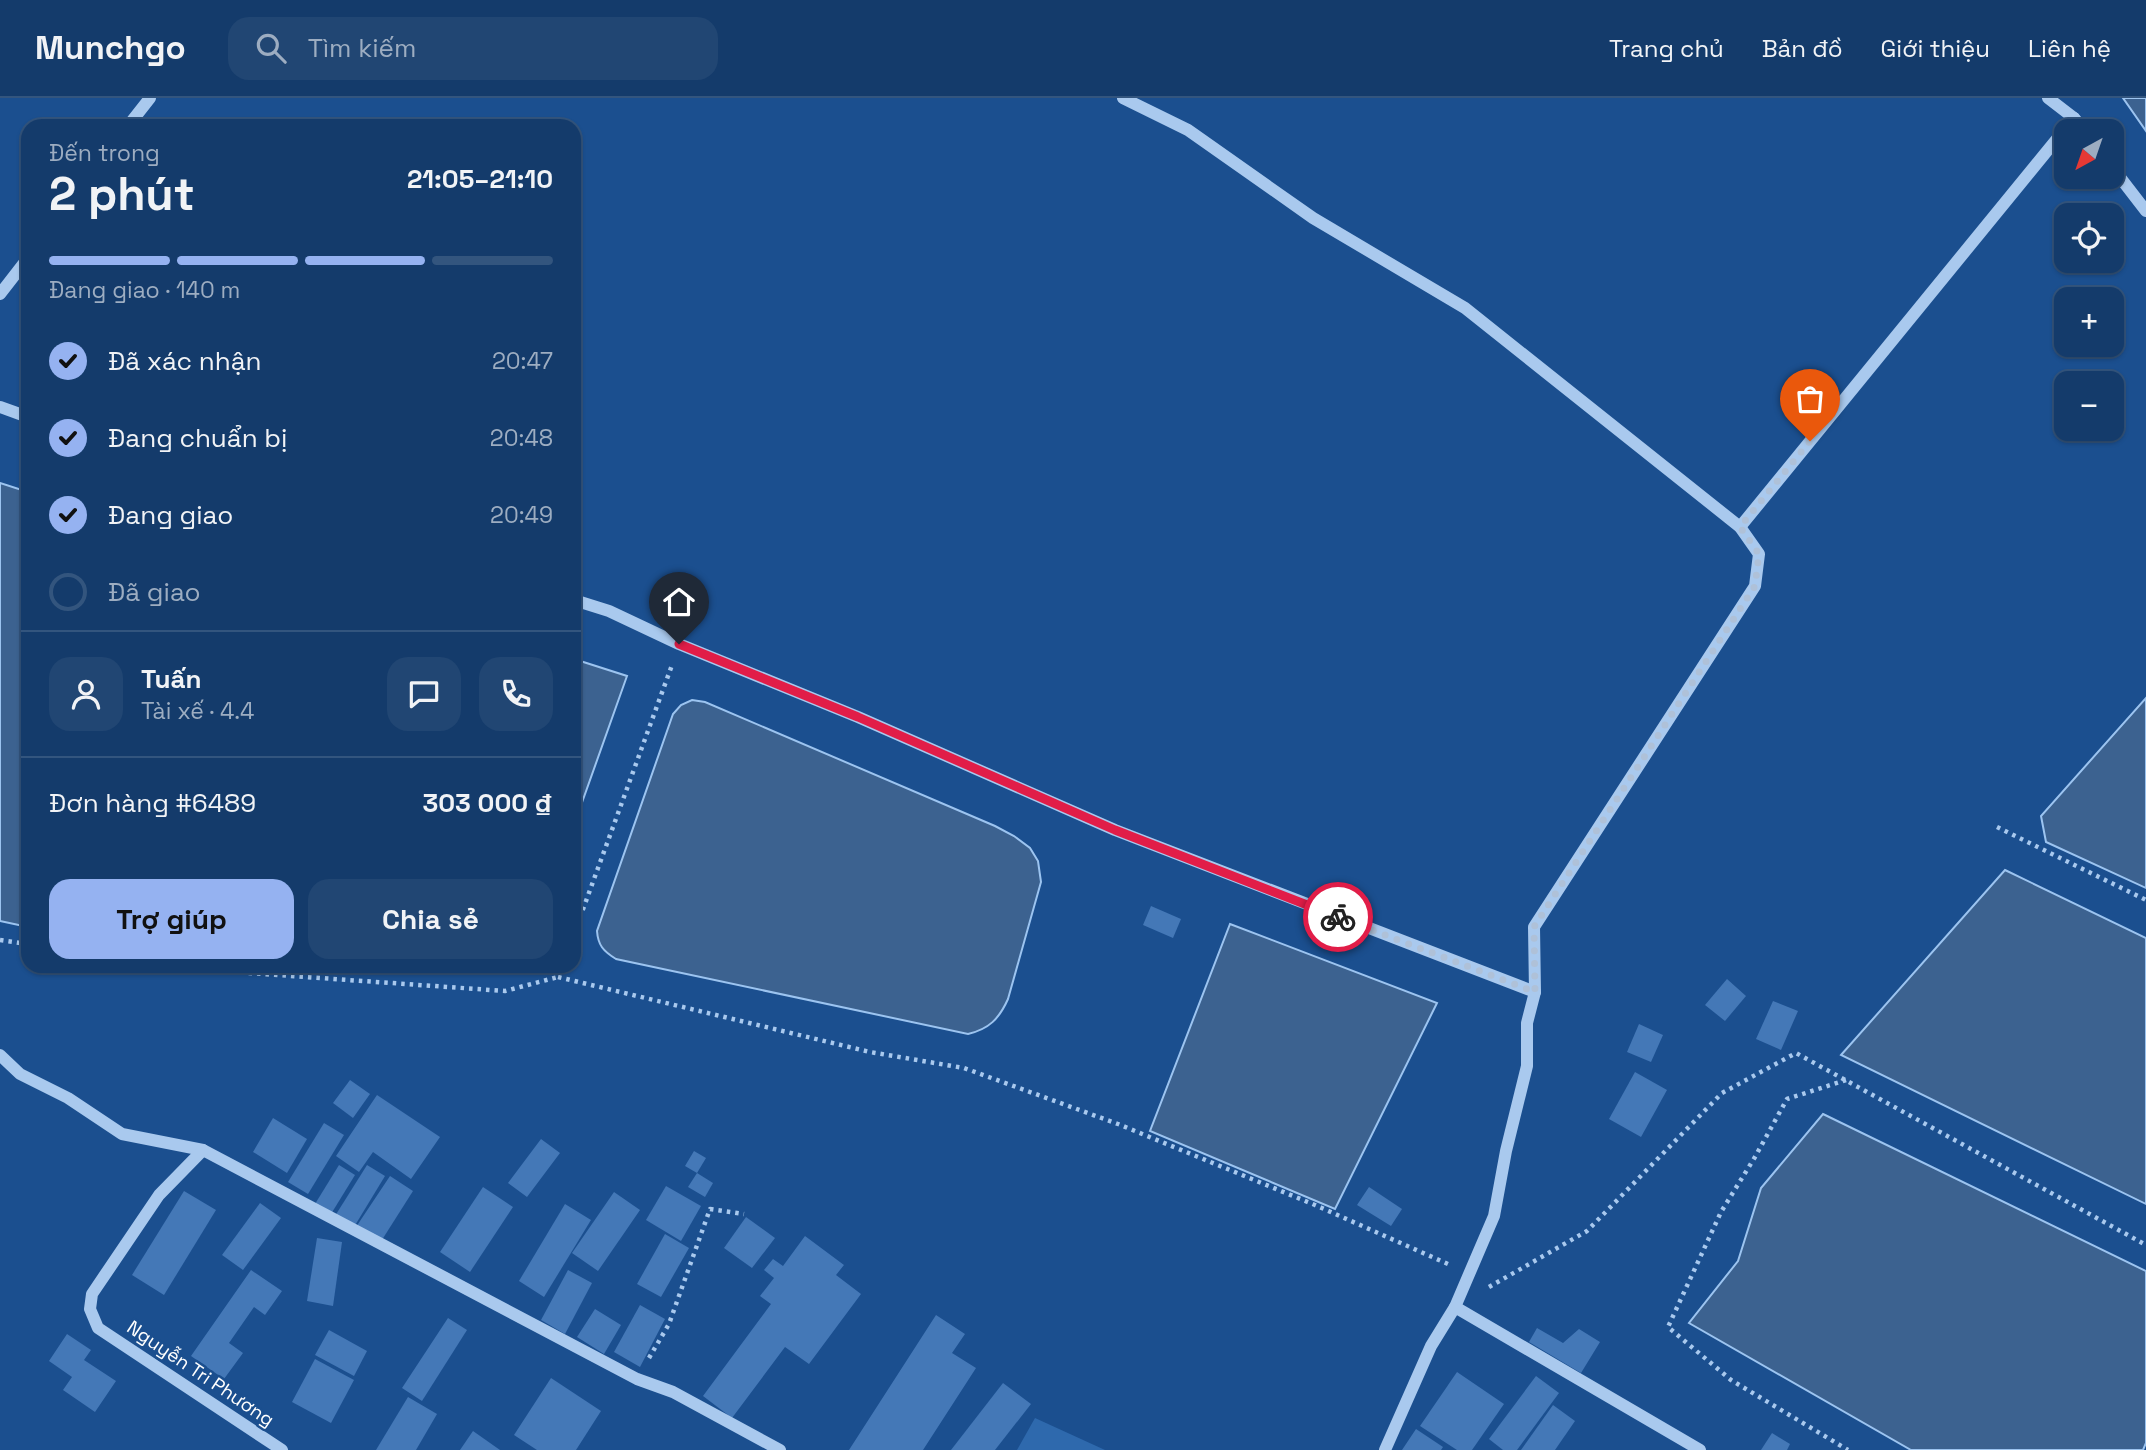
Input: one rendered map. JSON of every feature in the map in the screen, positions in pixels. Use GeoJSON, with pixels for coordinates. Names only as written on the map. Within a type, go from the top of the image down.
{"type":"FeatureCollection","features":[{"type":"Feature","properties":{"kind":"street"},"geometry":{"type":"LineString","coordinates":[[134,119],[150,98]]}},
{"type":"Feature","properties":{"kind":"street"},"geometry":{"type":"LineString","coordinates":[[1123,98],[1188,131],[1313,218],[1465,308],[1740,527],[1759,554],[1755,586],[1534,927],[1535,992],[1527,1023],[1527,1066],[1506,1151],[1494,1216],[1455,1307],[1431,1346],[1385,1450]]}},
{"type":"Feature","properties":{"kind":"street"},"geometry":{"type":"LineString","coordinates":[[1740,527],[2074,118],[2048,98]]}},
{"type":"Feature","properties":{"kind":"street"},"geometry":{"type":"LineString","coordinates":[[2124,183],[2146,211]]}},
{"type":"Feature","properties":{"kind":"street"},"geometry":{"type":"LineString","coordinates":[[0,294],[21,267]]}},
{"type":"Feature","properties":{"kind":"street"},"geometry":{"type":"LineString","coordinates":[[0,407],[21,414]]}},
{"type":"Feature","properties":{"kind":"street"},"geometry":{"type":"LineString","coordinates":[[581,602],[609,611],[679,644],[858,717],[1115,830],[1535,992]]}},
{"type":"Feature","properties":{"kind":"street"},"geometry":{"type":"LineString","coordinates":[[0,1055],[20,1074],[68,1098],[122,1134],[202,1150],[637,1379],[673,1392],[780,1450]]}},
{"type":"Feature","properties":{"kind":"street","name":"Nguyễn Tri Phương"},"geometry":{"type":"LineString","coordinates":[[202,1150],[159,1195],[92,1294],[90,1309],[98,1328],[282,1450]]}},
{"type":"Feature","properties":{"kind":"street"},"geometry":{"type":"LineString","coordinates":[[1455,1307],[1700,1450]]}},
{"type":"Feature","properties":{"kind":"path"},"geometry":{"type":"LineString","coordinates":[[581,914],[679,644]]}},
{"type":"Feature","properties":{"kind":"path"},"geometry":{"type":"LineString","coordinates":[[1997,827],[2146,900]]}},
{"type":"Feature","properties":{"kind":"path"},"geometry":{"type":"LineString","coordinates":[[0,940],[21,943]]}},
{"type":"Feature","properties":{"kind":"path"},"geometry":{"type":"LineString","coordinates":[[274,973],[505,990],[558,977],[870,1052],[964,1068],[1118,1124],[1315,1205],[1468,1273]]}},
{"type":"Feature","properties":{"kind":"path"},"geometry":{"type":"LineString","coordinates":[[558,977],[559,973]]}},
{"type":"Feature","properties":{"kind":"path"},"geometry":{"type":"LineString","coordinates":[[1455,1307],[1587,1231],[1722,1094],[1796,1053],[2146,1245]]}},
{"type":"Feature","properties":{"kind":"path"},"geometry":{"type":"LineString","coordinates":[[1846,1080],[1787,1099],[1721,1212],[1668,1327],[1731,1380],[1848,1450]]}},
{"type":"Feature","properties":{"kind":"path"},"geometry":{"type":"LineString","coordinates":[[637,1379],[669,1324],[710,1209],[744,1214]]}},
{"type":"Feature","properties":{"kind":"shaded area"},"geometry":{"type":"Polygon","coordinates":[[[2123,98],[2146,98],[2146,131],[2123,98]]]}},
{"type":"Feature","properties":{"kind":"shaded area"},"geometry":{"type":"Polygon","coordinates":[[[0,483],[21,490],[21,926],[0,921],[0,483]]]}},
{"type":"Feature","properties":{"kind":"shaded area"},"geometry":{"type":"Polygon","coordinates":[[[581,661],[627,676],[581,805],[581,661]]]}},
{"type":"Feature","properties":{"kind":"shaded area"},"geometry":{"type":"Polygon","coordinates":[[[2146,698],[2146,888],[2046,842],[2041,816],[2146,698]]]}},
{"type":"Feature","properties":{"kind":"shaded area"},"geometry":{"type":"Polygon","coordinates":[[[692,700],[705,702],[995,826],[1030,848],[1038,861],[1041,882],[1008,999],[992,1022],[968,1034],[616,959],[605,950],[600,944],[597,931],[673,714],[681,705],[692,700]]]}},
{"type":"Feature","properties":{"kind":"shaded area"},"geometry":{"type":"Polygon","coordinates":[[[2005,870],[2146,938],[2146,1204],[1841,1055],[2005,870]]]}},
{"type":"Feature","properties":{"kind":"shaded area"},"geometry":{"type":"Polygon","coordinates":[[[1230,924],[1437,1003],[1335,1209],[1150,1131],[1230,924]]]}},
{"type":"Feature","properties":{"kind":"shaded area"},"geometry":{"type":"Polygon","coordinates":[[[1823,1114],[2146,1271],[2146,1443],[2143,1450],[1911,1450],[1689,1323],[1738,1261],[1761,1188],[1823,1114]]]}},
{"type":"Feature","properties":{"kind":"shaded area"},"geometry":{"type":"Polygon","coordinates":[[[1035,1418],[1105,1450],[1017,1450],[1035,1418]]]}},
{"type":"Feature","properties":{"kind":"building"},"geometry":{"type":"Polygon","coordinates":[[[1151,906],[1181,919],[1173,938],[1143,925],[1151,906]]]}},
{"type":"Feature","properties":{"kind":"building"},"geometry":{"type":"Polygon","coordinates":[[[1727,979],[1746,996],[1725,1021],[1705,1005],[1727,979]]]}},
{"type":"Feature","properties":{"kind":"building"},"geometry":{"type":"Polygon","coordinates":[[[1773,1001],[1798,1011],[1781,1050],[1756,1039],[1773,1001]]]}},
{"type":"Feature","properties":{"kind":"building"},"geometry":{"type":"Polygon","coordinates":[[[1639,1024],[1663,1035],[1651,1062],[1627,1052],[1639,1024]]]}},
{"type":"Feature","properties":{"kind":"building"},"geometry":{"type":"Polygon","coordinates":[[[1635,1072],[1667,1090],[1641,1137],[1609,1119],[1635,1072]]]}},
{"type":"Feature","properties":{"kind":"building"},"geometry":{"type":"Polygon","coordinates":[[[350,1080],[370,1094],[353,1118],[333,1103],[350,1080]]]}},
{"type":"Feature","properties":{"kind":"building"},"geometry":{"type":"Polygon","coordinates":[[[377,1095],[440,1137],[411,1179],[373,1152],[359,1172],[336,1156],[377,1095]]]}},
{"type":"Feature","properties":{"kind":"building"},"geometry":{"type":"Polygon","coordinates":[[[273,1118],[307,1139],[287,1173],[253,1152],[273,1118]]]}},
{"type":"Feature","properties":{"kind":"building"},"geometry":{"type":"Polygon","coordinates":[[[324,1123],[344,1135],[308,1194],[288,1182],[324,1123]]]}},
{"type":"Feature","properties":{"kind":"building"},"geometry":{"type":"Polygon","coordinates":[[[541,1139],[560,1153],[527,1197],[508,1183],[541,1139]]]}},
{"type":"Feature","properties":{"kind":"building"},"geometry":{"type":"Polygon","coordinates":[[[694,1151],[706,1158],[697,1173],[685,1166],[694,1151]]]}},
{"type":"Feature","properties":{"kind":"building"},"geometry":{"type":"Polygon","coordinates":[[[339,1165],[355,1175],[331,1214],[315,1204],[339,1165]]]}},
{"type":"Feature","properties":{"kind":"building"},"geometry":{"type":"Polygon","coordinates":[[[367,1165],[385,1176],[354,1227],[335,1216],[367,1165]]]}},
{"type":"Feature","properties":{"kind":"building"},"geometry":{"type":"Polygon","coordinates":[[[697,1173],[713,1183],[705,1197],[688,1187],[697,1173]]]}},
{"type":"Feature","properties":{"kind":"building"},"geometry":{"type":"Polygon","coordinates":[[[390,1176],[413,1191],[380,1243],[356,1227],[390,1176]]]}},
{"type":"Feature","properties":{"kind":"building"},"geometry":{"type":"Polygon","coordinates":[[[666,1186],[701,1206],[681,1241],[646,1220],[666,1186]]]}},
{"type":"Feature","properties":{"kind":"building"},"geometry":{"type":"Polygon","coordinates":[[[483,1187],[513,1207],[470,1272],[440,1252],[483,1187]]]}},
{"type":"Feature","properties":{"kind":"building"},"geometry":{"type":"Polygon","coordinates":[[[1369,1187],[1402,1209],[1391,1226],[1357,1205],[1369,1187]]]}},
{"type":"Feature","properties":{"kind":"building"},"geometry":{"type":"Polygon","coordinates":[[[184,1191],[216,1210],[164,1295],[132,1275],[184,1191]]]}},
{"type":"Feature","properties":{"kind":"building"},"geometry":{"type":"Polygon","coordinates":[[[614,1192],[640,1210],[598,1271],[572,1253],[614,1192]]]}},
{"type":"Feature","properties":{"kind":"building"},"geometry":{"type":"Polygon","coordinates":[[[260,1203],[281,1218],[243,1270],[222,1255],[260,1203]]]}},
{"type":"Feature","properties":{"kind":"building"},"geometry":{"type":"Polygon","coordinates":[[[565,1204],[591,1220],[544,1297],[519,1281],[565,1204]]]}},
{"type":"Feature","properties":{"kind":"building"},"geometry":{"type":"Polygon","coordinates":[[[746,1217],[775,1238],[752,1268],[724,1248],[746,1217]]]}},
{"type":"Feature","properties":{"kind":"building"},"geometry":{"type":"Polygon","coordinates":[[[665,1234],[689,1248],[661,1297],[637,1284],[665,1234]]]}},
{"type":"Feature","properties":{"kind":"building"},"geometry":{"type":"Polygon","coordinates":[[[805,1236],[844,1265],[836,1275],[861,1294],[809,1364],[785,1347],[732,1418],[703,1396],[771,1304],[760,1296],[774,1278],[764,1270],[773,1259],[783,1266],[805,1236]]]}},
{"type":"Feature","properties":{"kind":"building"},"geometry":{"type":"Polygon","coordinates":[[[317,1238],[342,1242],[333,1306],[307,1301],[317,1238]]]}},
{"type":"Feature","properties":{"kind":"building"},"geometry":{"type":"Polygon","coordinates":[[[251,1270],[282,1291],[265,1315],[254,1307],[229,1343],[243,1353],[224,1379],[191,1356],[251,1270]]]}},
{"type":"Feature","properties":{"kind":"building"},"geometry":{"type":"Polygon","coordinates":[[[568,1270],[592,1283],[565,1334],[541,1320],[568,1270]]]}},
{"type":"Feature","properties":{"kind":"building"},"geometry":{"type":"Polygon","coordinates":[[[640,1305],[665,1319],[640,1367],[614,1352],[640,1305]]]}},
{"type":"Feature","properties":{"kind":"building"},"geometry":{"type":"Polygon","coordinates":[[[595,1309],[621,1325],[604,1354],[577,1337],[595,1309]]]}},
{"type":"Feature","properties":{"kind":"building"},"geometry":{"type":"Polygon","coordinates":[[[936,1315],[965,1334],[952,1353],[976,1368],[923,1450],[849,1450],[936,1315]]]}},
{"type":"Feature","properties":{"kind":"building"},"geometry":{"type":"Polygon","coordinates":[[[448,1318],[467,1330],[422,1401],[402,1388],[448,1318]]]}},
{"type":"Feature","properties":{"kind":"building"},"geometry":{"type":"Polygon","coordinates":[[[1537,1328],[1563,1343],[1579,1329],[1600,1342],[1581,1373],[1529,1342],[1537,1328]]]}},
{"type":"Feature","properties":{"kind":"building"},"geometry":{"type":"Polygon","coordinates":[[[329,1330],[367,1351],[354,1376],[315,1355],[329,1330]]]}},
{"type":"Feature","properties":{"kind":"building"},"geometry":{"type":"Polygon","coordinates":[[[67,1334],[91,1350],[84,1360],[116,1381],[95,1412],[63,1390],[72,1377],[49,1361],[67,1334]]]}},
{"type":"Feature","properties":{"kind":"building"},"geometry":{"type":"Polygon","coordinates":[[[315,1359],[354,1380],[331,1423],[292,1402],[315,1359]]]}},
{"type":"Feature","properties":{"kind":"building"},"geometry":{"type":"Polygon","coordinates":[[[1457,1372],[1504,1404],[1472,1450],[1457,1450],[1420,1426],[1457,1372]]]}},
{"type":"Feature","properties":{"kind":"building"},"geometry":{"type":"Polygon","coordinates":[[[1536,1376],[1559,1393],[1517,1450],[1503,1450],[1489,1439],[1536,1376]]]}},
{"type":"Feature","properties":{"kind":"building"},"geometry":{"type":"Polygon","coordinates":[[[551,1378],[601,1411],[576,1450],[537,1450],[514,1435],[551,1378]]]}},
{"type":"Feature","properties":{"kind":"building"},"geometry":{"type":"Polygon","coordinates":[[[1003,1383],[1031,1404],[995,1450],[951,1450],[1003,1383]]]}},
{"type":"Feature","properties":{"kind":"building"},"geometry":{"type":"Polygon","coordinates":[[[408,1397],[437,1414],[416,1450],[376,1450],[408,1397]]]}},
{"type":"Feature","properties":{"kind":"building"},"geometry":{"type":"Polygon","coordinates":[[[1553,1405],[1575,1421],[1555,1450],[1521,1450],[1553,1405]]]}},
{"type":"Feature","properties":{"kind":"building"},"geometry":{"type":"Polygon","coordinates":[[[1416,1429],[1443,1447],[1441,1450],[1402,1450],[1416,1429]]]}},
{"type":"Feature","properties":{"kind":"building"},"geometry":{"type":"Polygon","coordinates":[[[473,1431],[500,1450],[460,1450],[473,1431]]]}},
{"type":"Feature","properties":{"kind":"building"},"geometry":{"type":"Polygon","coordinates":[[[1772,1433],[1790,1444],[1787,1450],[1761,1450],[1772,1433]]]}},
{"type":"Feature","properties":{"kind":"way so far"},"geometry":{"type":"LineString","coordinates":[[1338,917],[1535,992],[1534,927],[1755,586],[1759,554],[1740,527],[1810,441]]}},
{"type":"Feature","properties":{"kind":"route"},"geometry":{"type":"LineString","coordinates":[[679,644],[858,717],[1115,830],[1338,917]]}}]}
